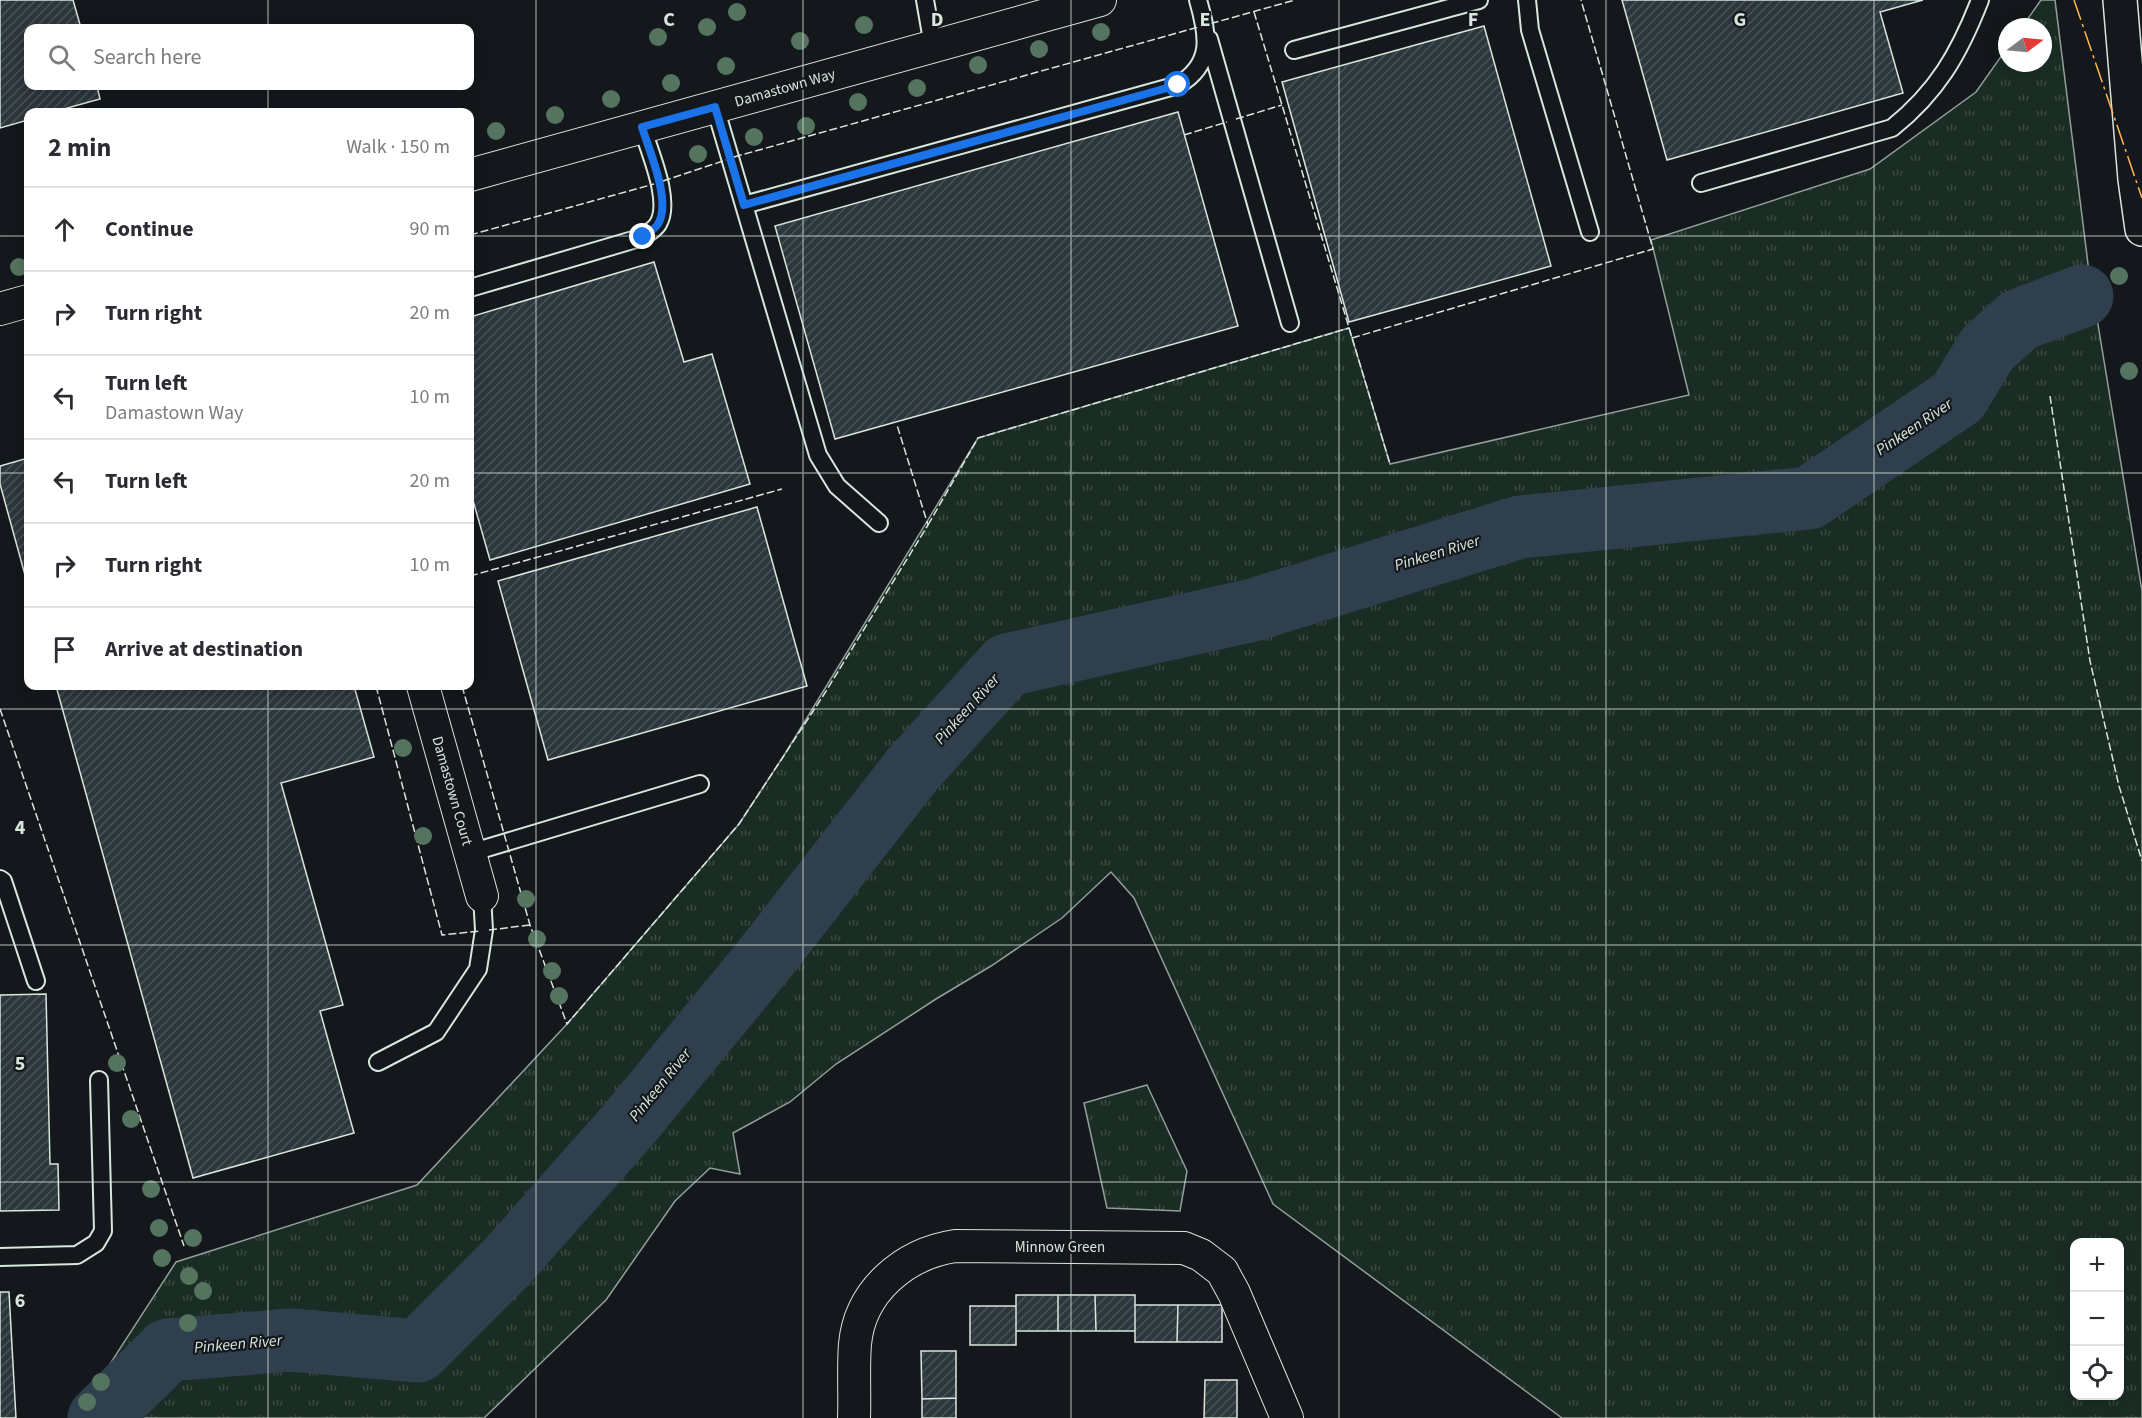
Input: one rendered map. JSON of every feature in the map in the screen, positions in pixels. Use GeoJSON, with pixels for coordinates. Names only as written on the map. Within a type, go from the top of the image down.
{"type":"FeatureCollection","features":[{"type":"Feature","properties":{"kind":"street","name":"Damastown Way"},"geometry":{"type":"LineString","coordinates":[[474,174],[1100,0]]}},
{"type":"Feature","properties":{"kind":"street"},"geometry":{"type":"LineString","coordinates":[[2120,0],[2135,179],[2142,229]]}},
{"type":"Feature","properties":{"kind":"street"},"geometry":{"type":"LineString","coordinates":[[0,309],[24,302]]}},
{"type":"Feature","properties":{"kind":"street","name":"Damastown Court"},"geometry":{"type":"LineString","coordinates":[[424,690],[482,896]]}},
{"type":"Feature","properties":{"kind":"street","name":"Minnow Green"},"geometry":{"type":"LineString","coordinates":[[855,1418],[855,1344],[866,1306],[878,1287],[894,1271],[915,1258],[935,1249],[966,1246],[1184,1248],[1201,1255],[1222,1271],[1234,1293],[1287,1418]]}},
{"type":"Feature","properties":{"kind":"lane"},"geometry":{"type":"LineString","coordinates":[[925,0],[933,46]]}},
{"type":"Feature","properties":{"kind":"lane"},"geometry":{"type":"LineString","coordinates":[[1198,0],[1290,323]]}},
{"type":"Feature","properties":{"kind":"lane"},"geometry":{"type":"LineString","coordinates":[[1294,50],[1479,0]]}},
{"type":"Feature","properties":{"kind":"lane"},"geometry":{"type":"LineString","coordinates":[[1527,0],[1530,30],[1590,232]]}},
{"type":"Feature","properties":{"kind":"lane"},"geometry":{"type":"LineString","coordinates":[[1701,183],[1892,128],[1915,110],[1938,84],[1969,29],[1980,0]]}},
{"type":"Feature","properties":{"kind":"lane"},"geometry":{"type":"LineString","coordinates":[[744,205],[1178,85],[1192,77],[1203,62],[1206,27]]}},
{"type":"Feature","properties":{"kind":"lane"},"geometry":{"type":"LineString","coordinates":[[715,107],[818,455],[837,486],[879,523]]}},
{"type":"Feature","properties":{"kind":"lane"},"geometry":{"type":"LineString","coordinates":[[474,287],[643,237],[657,224],[662,209],[662,192],[642,127]]}},
{"type":"Feature","properties":{"kind":"lane"},"geometry":{"type":"LineString","coordinates":[[470,853],[700,784]]}},
{"type":"Feature","properties":{"kind":"lane"},"geometry":{"type":"LineString","coordinates":[[0,879],[3,881],[36,981]]}},
{"type":"Feature","properties":{"kind":"lane"},"geometry":{"type":"LineString","coordinates":[[378,1062],[436,1032],[478,969],[484,930],[482,896]]}},
{"type":"Feature","properties":{"kind":"lane"},"geometry":{"type":"LineString","coordinates":[[0,1257],[77,1255],[96,1243],[102,1231],[99,1080]]}},
{"type":"Feature","properties":{"kind":"green space"},"geometry":{"type":"Polygon","coordinates":[[[2041,0],[2055,0],[2088,264],[2142,591],[2142,1418],[1562,1418],[1273,1204],[1134,898],[1111,872],[1062,918],[836,1064],[790,1102],[733,1133],[740,1174],[710,1168],[675,1201],[606,1300],[484,1418],[75,1418],[176,1262],[417,1185],[567,1024],[739,824],[783,757],[978,438],[1349,328],[1390,464],[1689,395],[1651,240],[1870,169],[1976,92],[1998,61],[1998,72],[2052,72],[2052,18],[2028,18],[2041,0]]]}},
{"type":"Feature","properties":{"kind":"green space"},"geometry":{"type":"Polygon","coordinates":[[[1147,1085],[1187,1171],[1180,1211],[1107,1208],[1084,1103],[1147,1085]]]}},
{"type":"Feature","properties":{"kind":"building"},"geometry":{"type":"Polygon","coordinates":[[[0,0],[73,0],[80,24],[24,24],[24,90],[98,90],[100,99],[67,108],[24,108],[24,121],[0,128],[0,0]]]}},
{"type":"Feature","properties":{"kind":"building"},"geometry":{"type":"Polygon","coordinates":[[[1622,0],[1923,0],[1880,12],[1903,93],[1667,160],[1622,0]]]}},
{"type":"Feature","properties":{"kind":"building"},"geometry":{"type":"Polygon","coordinates":[[[1484,26],[1551,266],[1349,322],[1282,82],[1484,26]]]}},
{"type":"Feature","properties":{"kind":"building"},"geometry":{"type":"Polygon","coordinates":[[[1178,112],[1238,326],[835,439],[775,226],[1178,112]]]}},
{"type":"Feature","properties":{"kind":"building"},"geometry":{"type":"Polygon","coordinates":[[[654,262],[684,362],[712,354],[750,484],[490,560],[474,504],[474,316],[654,262]]]}},
{"type":"Feature","properties":{"kind":"building"},"geometry":{"type":"Polygon","coordinates":[[[24,459],[24,571],[0,484],[0,466],[24,459]]]}},
{"type":"Feature","properties":{"kind":"building"},"geometry":{"type":"Polygon","coordinates":[[[757,507],[807,686],[548,760],[498,581],[757,507]]]}},
{"type":"Feature","properties":{"kind":"building"},"geometry":{"type":"Polygon","coordinates":[[[57,690],[355,690],[374,757],[281,783],[343,1005],[320,1011],[354,1133],[193,1178],[57,690]]]}},
{"type":"Feature","properties":{"kind":"building"},"geometry":{"type":"Polygon","coordinates":[[[46,994],[50,1164],[58,1164],[59,1210],[0,1211],[0,995],[46,994]]]}},
{"type":"Feature","properties":{"kind":"building"},"geometry":{"type":"Polygon","coordinates":[[[0,1292],[9,1292],[16,1418],[0,1418],[0,1292]]]}},
{"type":"Feature","properties":{"kind":"building"},"geometry":{"type":"Polygon","coordinates":[[[1016,1295],[1058,1295],[1058,1331],[1016,1331],[1016,1295]]]}},
{"type":"Feature","properties":{"kind":"building"},"geometry":{"type":"Polygon","coordinates":[[[1058,1295],[1095,1295],[1096,1331],[1058,1331],[1058,1295]]]}},
{"type":"Feature","properties":{"kind":"building"},"geometry":{"type":"Polygon","coordinates":[[[1095,1295],[1135,1295],[1135,1331],[1096,1331],[1095,1295]]]}},
{"type":"Feature","properties":{"kind":"building"},"geometry":{"type":"Polygon","coordinates":[[[1135,1305],[1178,1305],[1177,1342],[1135,1342],[1135,1305]]]}},
{"type":"Feature","properties":{"kind":"building"},"geometry":{"type":"Polygon","coordinates":[[[1178,1305],[1222,1305],[1222,1342],[1177,1342],[1178,1305]]]}},
{"type":"Feature","properties":{"kind":"building"},"geometry":{"type":"Polygon","coordinates":[[[970,1306],[1016,1306],[1016,1345],[970,1345],[970,1306]]]}},
{"type":"Feature","properties":{"kind":"building"},"geometry":{"type":"Polygon","coordinates":[[[921,1351],[956,1351],[956,1398],[922,1399],[921,1351]]]}},
{"type":"Feature","properties":{"kind":"building"},"geometry":{"type":"Polygon","coordinates":[[[1205,1380],[1237,1380],[1237,1418],[1204,1418],[1205,1380]]]}},
{"type":"Feature","properties":{"kind":"building"},"geometry":{"type":"Polygon","coordinates":[[[956,1398],[956,1418],[922,1418],[922,1399],[956,1398]]]}},
{"type":"Feature","properties":{"kind":"waterway","name":"Pinkeen River"},"geometry":{"type":"LineString","coordinates":[[99,1418],[168,1350],[291,1340],[418,1351],[506,1263],[629,1124],[763,961],[912,770],[1007,665],[1253,610],[1520,527],[1809,498],[1958,397],[1987,349],[2019,320],[2082,296]]}},
{"type":"Feature","properties":{"kind":"fence"},"geometry":{"type":"LineString","coordinates":[[734,157],[1295,0]]}},
{"type":"Feature","properties":{"kind":"fence"},"geometry":{"type":"LineString","coordinates":[[1352,338],[1653,249],[1581,0]]}},
{"type":"Feature","properties":{"kind":"fence"},"geometry":{"type":"LineString","coordinates":[[1254,12],[1390,464]]}},
{"type":"Feature","properties":{"kind":"fence"},"geometry":{"type":"LineString","coordinates":[[1236,119],[1282,105]]}},
{"type":"Feature","properties":{"kind":"fence"},"geometry":{"type":"LineString","coordinates":[[1184,135],[1227,122]]}},
{"type":"Feature","properties":{"kind":"fence"},"geometry":{"type":"LineString","coordinates":[[663,181],[726,160]]}},
{"type":"Feature","properties":{"kind":"fence"},"geometry":{"type":"LineString","coordinates":[[474,234],[654,184]]}},
{"type":"Feature","properties":{"kind":"fence"},"geometry":{"type":"LineString","coordinates":[[928,525],[978,438],[1349,328]]}},
{"type":"Feature","properties":{"kind":"fence"},"geometry":{"type":"LineString","coordinates":[[2050,396],[2090,661],[2119,786],[2142,861]]}},
{"type":"Feature","properties":{"kind":"fence"},"geometry":{"type":"LineString","coordinates":[[463,690],[530,925],[567,1024],[739,824],[823,696],[928,525],[897,425]]}},
{"type":"Feature","properties":{"kind":"fence"},"geometry":{"type":"LineString","coordinates":[[474,575],[782,489]]}},
{"type":"Feature","properties":{"kind":"fence"},"geometry":{"type":"LineString","coordinates":[[377,690],[442,935],[480,931]]}},
{"type":"Feature","properties":{"kind":"fence"},"geometry":{"type":"LineString","coordinates":[[0,709],[184,1246]]}},
{"type":"Feature","properties":{"kind":"fence"},"geometry":{"type":"LineString","coordinates":[[489,930],[530,925]]}},
{"type":"Feature","properties":{"kind":"power"},"geometry":{"type":"LineString","coordinates":[[2074,0],[2142,198]]}},
{"type":"Feature","properties":{"kind":"route"},"geometry":{"type":"LineString","coordinates":[[643,237],[657,224],[662,209],[662,192],[642,127],[715,107],[744,205],[1178,85]]}}]}
